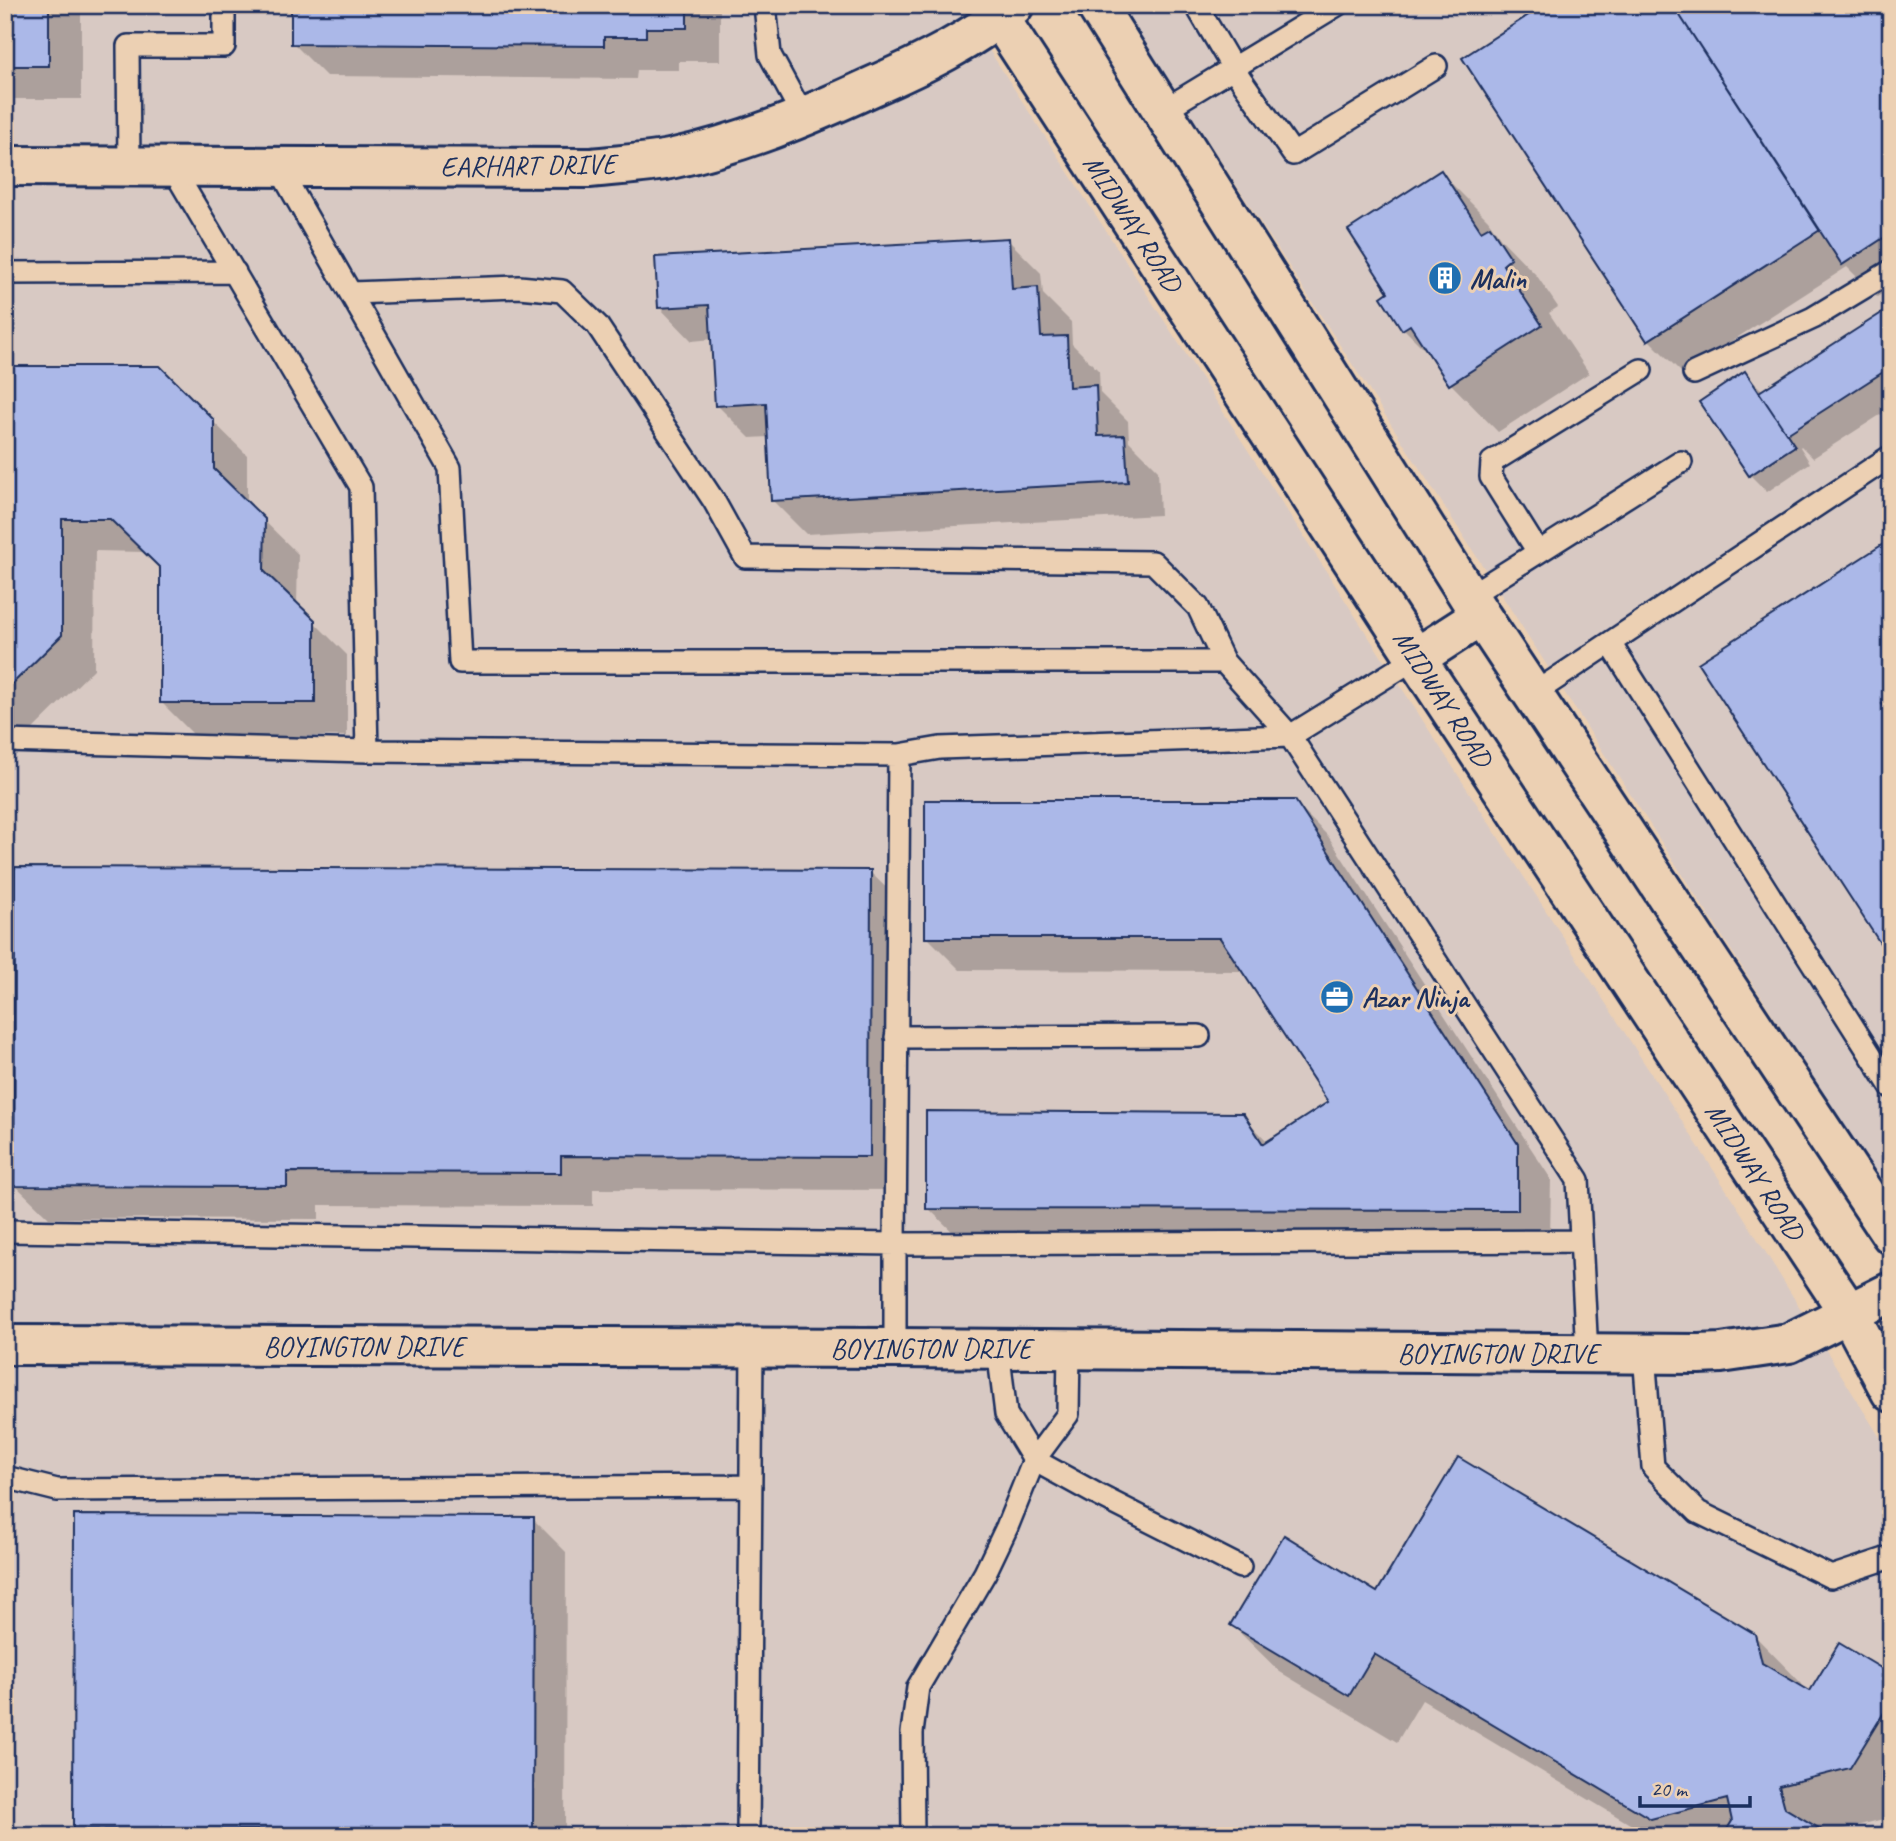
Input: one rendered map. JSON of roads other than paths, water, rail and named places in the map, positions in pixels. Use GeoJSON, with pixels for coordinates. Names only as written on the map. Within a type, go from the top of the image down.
{"type":"FeatureCollection","features":[{"type":"Feature","properties":{"kind":"main road"},"geometry":{"type":"LineString","coordinates":[[1096,5],[1475,606],[1891,1234]]}},
{"type":"Feature","properties":{"kind":"main road","name":"EARHART DRIVE"},"geometry":{"type":"LineString","coordinates":[[5,166],[591,168],[669,159],[735,142],[804,118],[931,60],[1002,10]]}},
{"type":"Feature","properties":{"kind":"main road","name":"MIDWAY ROAD"},"geometry":{"type":"LineString","coordinates":[[1002,10],[1416,658],[1849,1312],[1891,1392]]}},
{"type":"Feature","properties":{"kind":"main road"},"geometry":{"type":"LineString","coordinates":[[1416,658],[1475,606]]}},
{"type":"Feature","properties":{"kind":"main road","name":"BOYINGTON DRIVE"},"geometry":{"type":"LineString","coordinates":[[5,1345],[1721,1353],[1789,1343],[1891,1292]]}},
{"type":"Feature","properties":{"kind":"lane"},"geometry":{"type":"LineString","coordinates":[[130,167],[128,46],[224,46],[224,5]]}},
{"type":"Feature","properties":{"kind":"lane"},"geometry":{"type":"LineString","coordinates":[[765,5],[770,55],[804,118]]}},
{"type":"Feature","properties":{"kind":"lane"},"geometry":{"type":"LineString","coordinates":[[1196,5],[1233,68],[1293,154],[1436,66]]}},
{"type":"Feature","properties":{"kind":"lane"},"geometry":{"type":"LineString","coordinates":[[1162,111],[1337,5]]}},
{"type":"Feature","properties":{"kind":"lane"},"geometry":{"type":"LineString","coordinates":[[278,166],[450,468],[460,662],[1224,662]]}},
{"type":"Feature","properties":{"kind":"lane"},"geometry":{"type":"LineString","coordinates":[[172,167],[361,487],[367,751]]}},
{"type":"Feature","properties":{"kind":"lane"},"geometry":{"type":"LineString","coordinates":[[1693,373],[1813,318],[1891,271]]}},
{"type":"Feature","properties":{"kind":"lane"},"geometry":{"type":"LineString","coordinates":[[5,273],[235,272]]}},
{"type":"Feature","properties":{"kind":"lane"},"geometry":{"type":"LineString","coordinates":[[351,293],[519,287],[562,291],[597,325],[714,501],[746,557],[1153,562],[1198,607],[1224,662],[1290,736],[1578,1180],[1587,1354]]}},
{"type":"Feature","properties":{"kind":"lane"},"geometry":{"type":"LineString","coordinates":[[1538,552],[1491,477],[1492,462],[1641,370]]}},
{"type":"Feature","properties":{"kind":"lane"},"geometry":{"type":"LineString","coordinates":[[1533,694],[1891,456]]}},
{"type":"Feature","properties":{"kind":"lane"},"geometry":{"type":"LineString","coordinates":[[1475,606],[1538,552],[1681,462]]}},
{"type":"Feature","properties":{"kind":"lane"},"geometry":{"type":"LineString","coordinates":[[1610,643],[1891,1087]]}},
{"type":"Feature","properties":{"kind":"lane"},"geometry":{"type":"LineString","coordinates":[[5,741],[367,751],[899,755],[940,748],[1290,736],[1416,658]]}},
{"type":"Feature","properties":{"kind":"lane"},"geometry":{"type":"LineString","coordinates":[[895,1348],[899,755]]}},
{"type":"Feature","properties":{"kind":"lane"},"geometry":{"type":"LineString","coordinates":[[897,1037],[1199,1037]]}},
{"type":"Feature","properties":{"kind":"lane"},"geometry":{"type":"LineString","coordinates":[[5,1231],[895,1244],[1581,1241]]}},
{"type":"Feature","properties":{"kind":"lane"},"geometry":{"type":"LineString","coordinates":[[747,1836],[752,1347]]}},
{"type":"Feature","properties":{"kind":"lane"},"geometry":{"type":"LineString","coordinates":[[998,1349],[1006,1414],[1034,1460],[1240,1567]]}},
{"type":"Feature","properties":{"kind":"lane"},"geometry":{"type":"LineString","coordinates":[[913,1836],[912,1733],[918,1687],[985,1573],[1034,1460],[1068,1414],[1069,1349]]}},
{"type":"Feature","properties":{"kind":"lane"},"geometry":{"type":"LineString","coordinates":[[1644,1354],[1653,1466],[1698,1512],[1831,1577],[1891,1557]]}},
{"type":"Feature","properties":{"kind":"lane"},"geometry":{"type":"LineString","coordinates":[[5,1477],[57,1490],[751,1486]]}},
{"type":"Feature","properties":{"kind":"place","name":"Malin"},"geometry":{"type":"Point","coordinates":[1445,278]}},
{"type":"Feature","properties":{"kind":"place","name":"Azar Ninja"},"geometry":{"type":"Point","coordinates":[1337,997]}}]}
